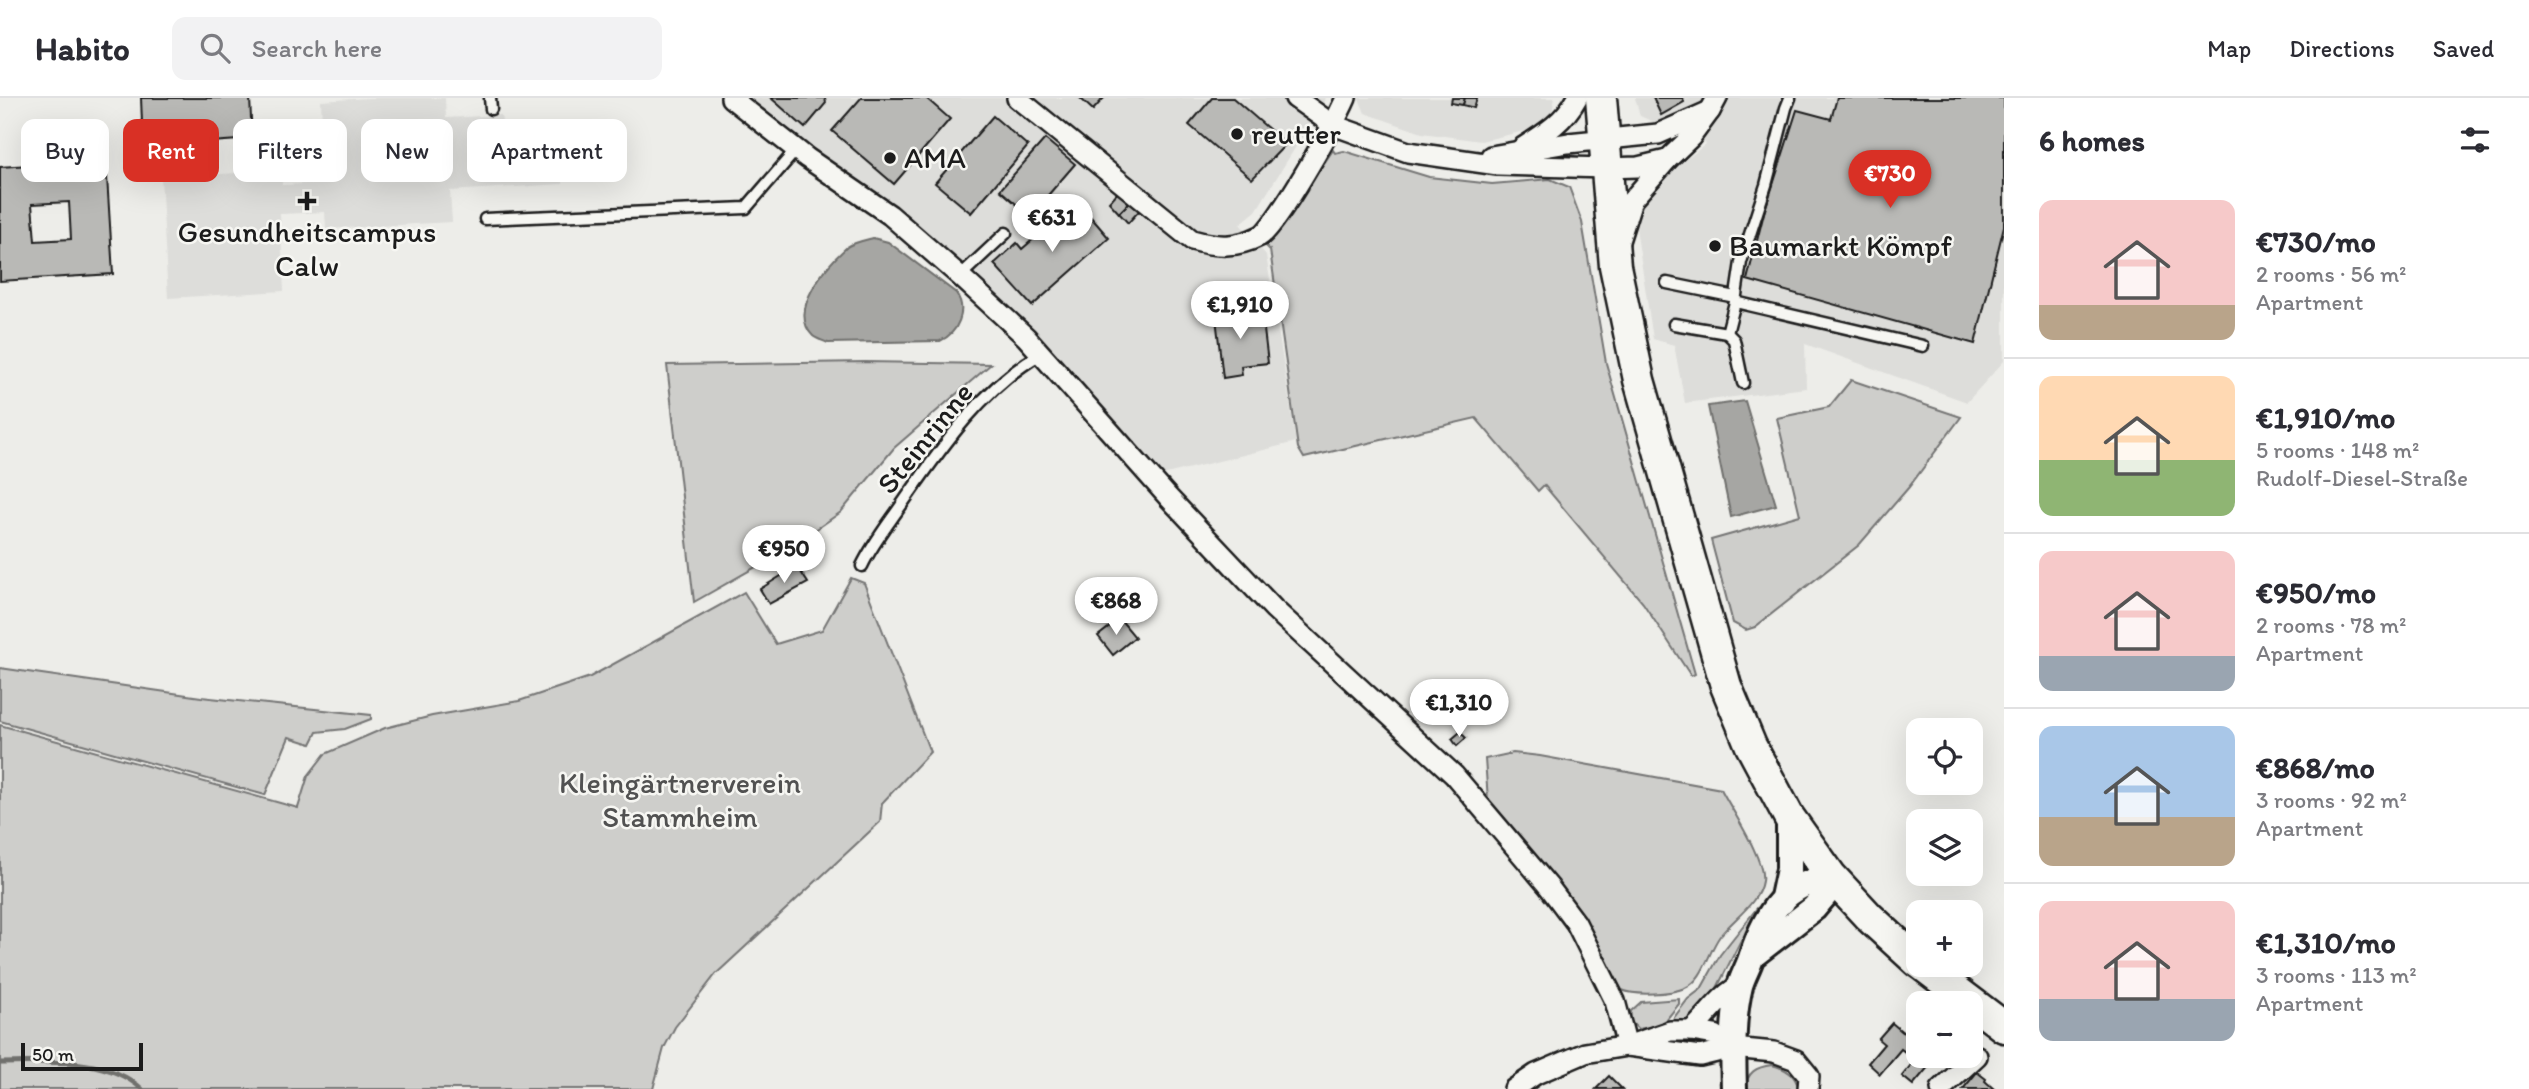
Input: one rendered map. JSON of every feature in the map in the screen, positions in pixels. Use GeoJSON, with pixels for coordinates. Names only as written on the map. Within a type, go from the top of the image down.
{"type":"FeatureCollection","features":[{"type":"Feature","properties":{"kind":"main road"},"geometry":{"type":"LineString","coordinates":[[1601,98],[1615,266],[1639,380],[1726,686],[1751,746],[1789,817],[1831,876],[1869,917],[1906,950]]}},
{"type":"Feature","properties":{"kind":"main road"},"geometry":{"type":"LineString","coordinates":[[1938,977],[2004,1027]]}},
{"type":"Feature","properties":{"kind":"street"},"geometry":{"type":"LineString","coordinates":[[731,98],[796,150],[890,215],[960,276],[1041,354],[1169,498],[1274,608],[1454,775],[1576,923],[1615,1001],[1627,1046]]}},
{"type":"Feature","properties":{"kind":"street"},"geometry":{"type":"LineString","coordinates":[[1295,98],[1334,125],[1408,152],[1498,165],[1605,155],[1658,134],[1714,105]]}},
{"type":"Feature","properties":{"kind":"street"},"geometry":{"type":"LineString","coordinates":[[1021,99],[1192,240],[1216,247],[1233,246],[1263,235],[1277,218],[1334,125],[1346,98]]}},
{"type":"Feature","properties":{"kind":"street"},"geometry":{"type":"LineString","coordinates":[[1514,152],[1549,131],[1568,114],[1577,98]]}},
{"type":"Feature","properties":{"kind":"street"},"geometry":{"type":"LineString","coordinates":[[1615,266],[1621,228],[1632,201],[1691,137],[1714,105]]}},
{"type":"Feature","properties":{"kind":"street"},"geometry":{"type":"LineString","coordinates":[[1466,159],[1568,144],[1638,167],[1667,160]]}},
{"type":"Feature","properties":{"kind":"street"},"geometry":{"type":"LineString","coordinates":[[1782,902],[1789,869],[1789,817]]}},
{"type":"Feature","properties":{"kind":"street"},"geometry":{"type":"LineString","coordinates":[[1734,1089],[1735,1015],[1741,985],[1758,935],[1769,914],[1793,890],[1814,879],[1831,876],[1825,895],[1814,908],[1752,956]]}},
{"type":"Feature","properties":{"kind":"street"},"geometry":{"type":"LineString","coordinates":[[1691,1031],[1716,1008],[1728,991],[1741,985]]}},
{"type":"Feature","properties":{"kind":"street"},"geometry":{"type":"LineString","coordinates":[[1514,1089],[1536,1074],[1584,1053],[1627,1046],[1670,1031],[1715,1035],[1733,1048]]}},
{"type":"Feature","properties":{"kind":"street"},"geometry":{"type":"LineString","coordinates":[[1627,1046],[1700,1056],[1733,1048],[1774,1052],[1796,1060],[1809,1076],[1808,1089]]}},
{"type":"Feature","properties":{"kind":"street"},"geometry":{"type":"LineString","coordinates":[[1941,1089],[1964,1068]]}},
{"type":"Feature","properties":{"kind":"lane"},"geometry":{"type":"LineString","coordinates":[[1727,333],[1741,262],[1790,98]]}},
{"type":"Feature","properties":{"kind":"lane"},"geometry":{"type":"LineString","coordinates":[[485,219],[746,208],[796,150]]}},
{"type":"Feature","properties":{"kind":"lane"},"geometry":{"type":"LineString","coordinates":[[960,276],[1006,233]]}},
{"type":"Feature","properties":{"kind":"lane"},"geometry":{"type":"LineString","coordinates":[[1667,283],[1923,346]]}},
{"type":"Feature","properties":{"kind":"lane"},"geometry":{"type":"LineString","coordinates":[[1674,324],[1727,333],[1734,340],[1743,383]]}},
{"type":"Feature","properties":{"kind":"lane","name":"Steinrinne"},"geometry":{"type":"LineString","coordinates":[[862,566],[869,550],[927,466],[972,413],[1025,363],[1041,354]]}},
{"type":"Feature","properties":{"kind":"shaded area","name":"Gesundheitscampus Calw"},"geometry":{"type":"Polygon","coordinates":[[[445,98],[446,118],[501,115],[502,119],[467,119],[467,182],[563,184],[450,191],[452,222],[326,229],[325,212],[280,214],[284,291],[168,298],[161,182],[219,182],[219,174],[233,173],[233,182],[282,182],[282,185],[347,182],[347,119],[322,119],[321,101],[445,98]]]}},
{"type":"Feature","properties":{"kind":"shaded area"},"geometry":{"type":"Polygon","coordinates":[[[745,98],[1326,98],[1256,211],[1240,224],[1266,255],[1296,442],[1162,475],[1051,352],[745,98]]]}},
{"type":"Feature","properties":{"kind":"shaded area"},"geometry":{"type":"Polygon","coordinates":[[[1353,98],[1555,98],[1552,112],[1529,130],[1481,141],[1422,133],[1365,113],[1360,101],[1353,98]]]}},
{"type":"Feature","properties":{"kind":"shaded area"},"geometry":{"type":"Polygon","coordinates":[[[1635,98],[2004,98],[2004,361],[1967,402],[1805,344],[1806,388],[1685,403],[1674,345],[1653,339],[1636,228],[1649,188],[1706,144],[1678,117],[1658,124],[1640,116],[1635,98]]]}},
{"type":"Feature","properties":{"kind":"shaded area"},"geometry":{"type":"Polygon","coordinates":[[[873,238],[888,242],[956,293],[961,314],[952,333],[940,341],[828,343],[813,336],[806,325],[805,314],[813,288],[847,247],[873,238]]]}},
{"type":"Feature","properties":{"kind":"shaded area"},"geometry":{"type":"Polygon","coordinates":[[[1745,401],[1776,505],[1731,517],[1708,406],[1745,401]]]}},
{"type":"Feature","properties":{"kind":"green space"},"geometry":{"type":"Polygon","coordinates":[[[1333,150],[1335,153],[1344,151],[1429,177],[1492,184],[1550,179],[1569,187],[1582,222],[1606,363],[1695,674],[1691,676],[1643,603],[1544,485],[1538,491],[1476,418],[1304,458],[1298,448],[1270,250],[1263,243],[1284,222],[1333,150]]]}},
{"type":"Feature","properties":{"kind":"green space"},"geometry":{"type":"Polygon","coordinates":[[[865,362],[991,364],[894,448],[841,512],[791,547],[694,602],[667,365],[865,362]]]}},
{"type":"Feature","properties":{"kind":"green space"},"geometry":{"type":"Polygon","coordinates":[[[1851,380],[1961,417],[1909,487],[1859,545],[1755,627],[1746,630],[1733,623],[1711,540],[1800,515],[1777,418],[1829,407],[1851,380]]]}},
{"type":"Feature","properties":{"kind":"green space","name":"Kleingärtnerverein Stammheim"},"geometry":{"type":"Polygon","coordinates":[[[851,578],[864,583],[930,752],[882,803],[880,822],[716,974],[675,1027],[664,1048],[653,1089],[0,1089],[0,725],[298,808],[308,776],[325,754],[385,728],[432,716],[519,701],[590,677],[744,592],[776,644],[822,630],[851,578]]]}},
{"type":"Feature","properties":{"kind":"green space"},"geometry":{"type":"Polygon","coordinates":[[[0,668],[201,697],[371,715],[371,719],[345,729],[317,732],[311,744],[289,737],[265,795],[0,721],[0,668]]]}},
{"type":"Feature","properties":{"kind":"green space"},"geometry":{"type":"Polygon","coordinates":[[[1513,753],[1721,789],[1759,861],[1762,881],[1756,896],[1720,936],[1697,979],[1691,984],[1679,990],[1662,993],[1644,994],[1622,990],[1580,919],[1488,800],[1485,759],[1513,753]]]}},
{"type":"Feature","properties":{"kind":"green space"},"geometry":{"type":"Polygon","coordinates":[[[1757,908],[1760,914],[1740,942],[1714,994],[1687,1023],[1670,1023],[1688,999],[1701,989],[1720,955],[1757,908]]]}},
{"type":"Feature","properties":{"kind":"green space"},"geometry":{"type":"Polygon","coordinates":[[[1679,999],[1679,1004],[1662,1025],[1638,1029],[1630,1021],[1631,1011],[1641,1002],[1679,999]]]}},
{"type":"Feature","properties":{"kind":"green space"},"geometry":{"type":"Polygon","coordinates":[[[1772,1065],[1790,1073],[1799,1089],[1745,1089],[1753,1071],[1772,1065]]]}},
{"type":"Feature","properties":{"kind":"building"},"geometry":{"type":"Polygon","coordinates":[[[141,98],[250,98],[251,119],[233,119],[233,140],[219,141],[219,119],[142,119],[141,98]]]}},
{"type":"Feature","properties":{"kind":"building"},"geometry":{"type":"Polygon","coordinates":[[[771,98],[825,98],[826,103],[805,128],[771,98]]]}},
{"type":"Feature","properties":{"kind":"building","name":"AMA"},"geometry":{"type":"Polygon","coordinates":[[[861,98],[926,98],[950,119],[894,184],[832,131],[861,98]]]}},
{"type":"Feature","properties":{"kind":"building"},"geometry":{"type":"Polygon","coordinates":[[[1080,98],[1104,98],[1093,110],[1080,98]]]}},
{"type":"Feature","properties":{"kind":"building","name":"reutter"},"geometry":{"type":"Polygon","coordinates":[[[1212,98],[1233,98],[1286,144],[1252,179],[1189,125],[1212,98]]]}},
{"type":"Feature","properties":{"kind":"building"},"geometry":{"type":"Polygon","coordinates":[[[1452,98],[1465,98],[1463,105],[1451,103],[1452,98]]]}},
{"type":"Feature","properties":{"kind":"building"},"geometry":{"type":"Polygon","coordinates":[[[1465,98],[1477,98],[1474,108],[1463,105],[1465,98]]]}},
{"type":"Feature","properties":{"kind":"building"},"geometry":{"type":"Polygon","coordinates":[[[1653,98],[1683,98],[1684,102],[1661,115],[1653,98]]]}},
{"type":"Feature","properties":{"kind":"building"},"geometry":{"type":"Polygon","coordinates":[[[1837,98],[2004,98],[2004,226],[1975,344],[1747,280],[1764,213],[1797,110],[1831,119],[1837,98]]]}},
{"type":"Feature","properties":{"kind":"building"},"geometry":{"type":"Polygon","coordinates":[[[993,116],[1028,146],[971,213],[935,183],[993,116]]]}},
{"type":"Feature","properties":{"kind":"building"},"geometry":{"type":"Polygon","coordinates":[[[1045,139],[1075,164],[1030,216],[1000,190],[1045,139]]]}},
{"type":"Feature","properties":{"kind":"building"},"geometry":{"type":"Polygon","coordinates":[[[21,166],[21,182],[107,182],[113,274],[0,281],[0,167],[21,166]],[[69,202],[32,204],[35,241],[71,239],[69,202]]]}},
{"type":"Feature","properties":{"kind":"building"},"geometry":{"type":"Polygon","coordinates":[[[1119,191],[1130,202],[1119,213],[1109,202],[1119,191]]]}},
{"type":"Feature","properties":{"kind":"building"},"geometry":{"type":"Polygon","coordinates":[[[1077,201],[1109,238],[1032,306],[994,264],[1017,243],[1022,249],[1077,201]]]}},
{"type":"Feature","properties":{"kind":"building"},"geometry":{"type":"Polygon","coordinates":[[[1130,202],[1139,211],[1128,223],[1119,213],[1130,202]]]}},
{"type":"Feature","properties":{"kind":"building"},"geometry":{"type":"Polygon","coordinates":[[[1233,307],[1235,317],[1262,313],[1268,363],[1241,366],[1242,375],[1223,378],[1215,309],[1233,307]]]}},
{"type":"Feature","properties":{"kind":"building"},"geometry":{"type":"Polygon","coordinates":[[[797,566],[808,583],[769,604],[760,589],[797,566]]]}},
{"type":"Feature","properties":{"kind":"building"},"geometry":{"type":"Polygon","coordinates":[[[1120,619],[1135,637],[1113,655],[1098,636],[1120,619]]]}},
{"type":"Feature","properties":{"kind":"building"},"geometry":{"type":"Polygon","coordinates":[[[1460,732],[1466,738],[1457,746],[1452,739],[1460,732]]]}},
{"type":"Feature","properties":{"kind":"building"},"geometry":{"type":"Polygon","coordinates":[[[1892,1023],[1906,1035],[1906,1053],[1901,1049],[1880,1074],[1868,1063],[1884,1044],[1878,1039],[1892,1023]]]}},
{"type":"Feature","properties":{"kind":"building"},"geometry":{"type":"Polygon","coordinates":[[[1908,1068],[1927,1068],[1913,1085],[1902,1076],[1908,1068]]]}},
{"type":"Feature","properties":{"kind":"building"},"geometry":{"type":"Polygon","coordinates":[[[1977,1072],[1986,1079],[1994,1089],[1963,1089],[1977,1072]]]}},
{"type":"Feature","properties":{"kind":"building"},"geometry":{"type":"Polygon","coordinates":[[[1609,1076],[1622,1089],[1596,1089],[1609,1076]]]}},
{"type":"Feature","properties":{"kind":"waterway"},"geometry":{"type":"LineString","coordinates":[[0,1063],[56,1062],[93,1066],[127,1078],[142,1089]]}},
{"type":"Feature","properties":{"kind":"place","name":"reutter"},"geometry":{"type":"Point","coordinates":[1237,134]}},
{"type":"Feature","properties":{"kind":"place","name":"AMA"},"geometry":{"type":"Point","coordinates":[890,158]}},
{"type":"Feature","properties":{"kind":"place","name":"Gesundheitscampus Calw"},"geometry":{"type":"Point","coordinates":[307,201]}},
{"type":"Feature","properties":{"kind":"place","name":"Baumarkt Kömpf"},"geometry":{"type":"Point","coordinates":[1715,246]}}]}
